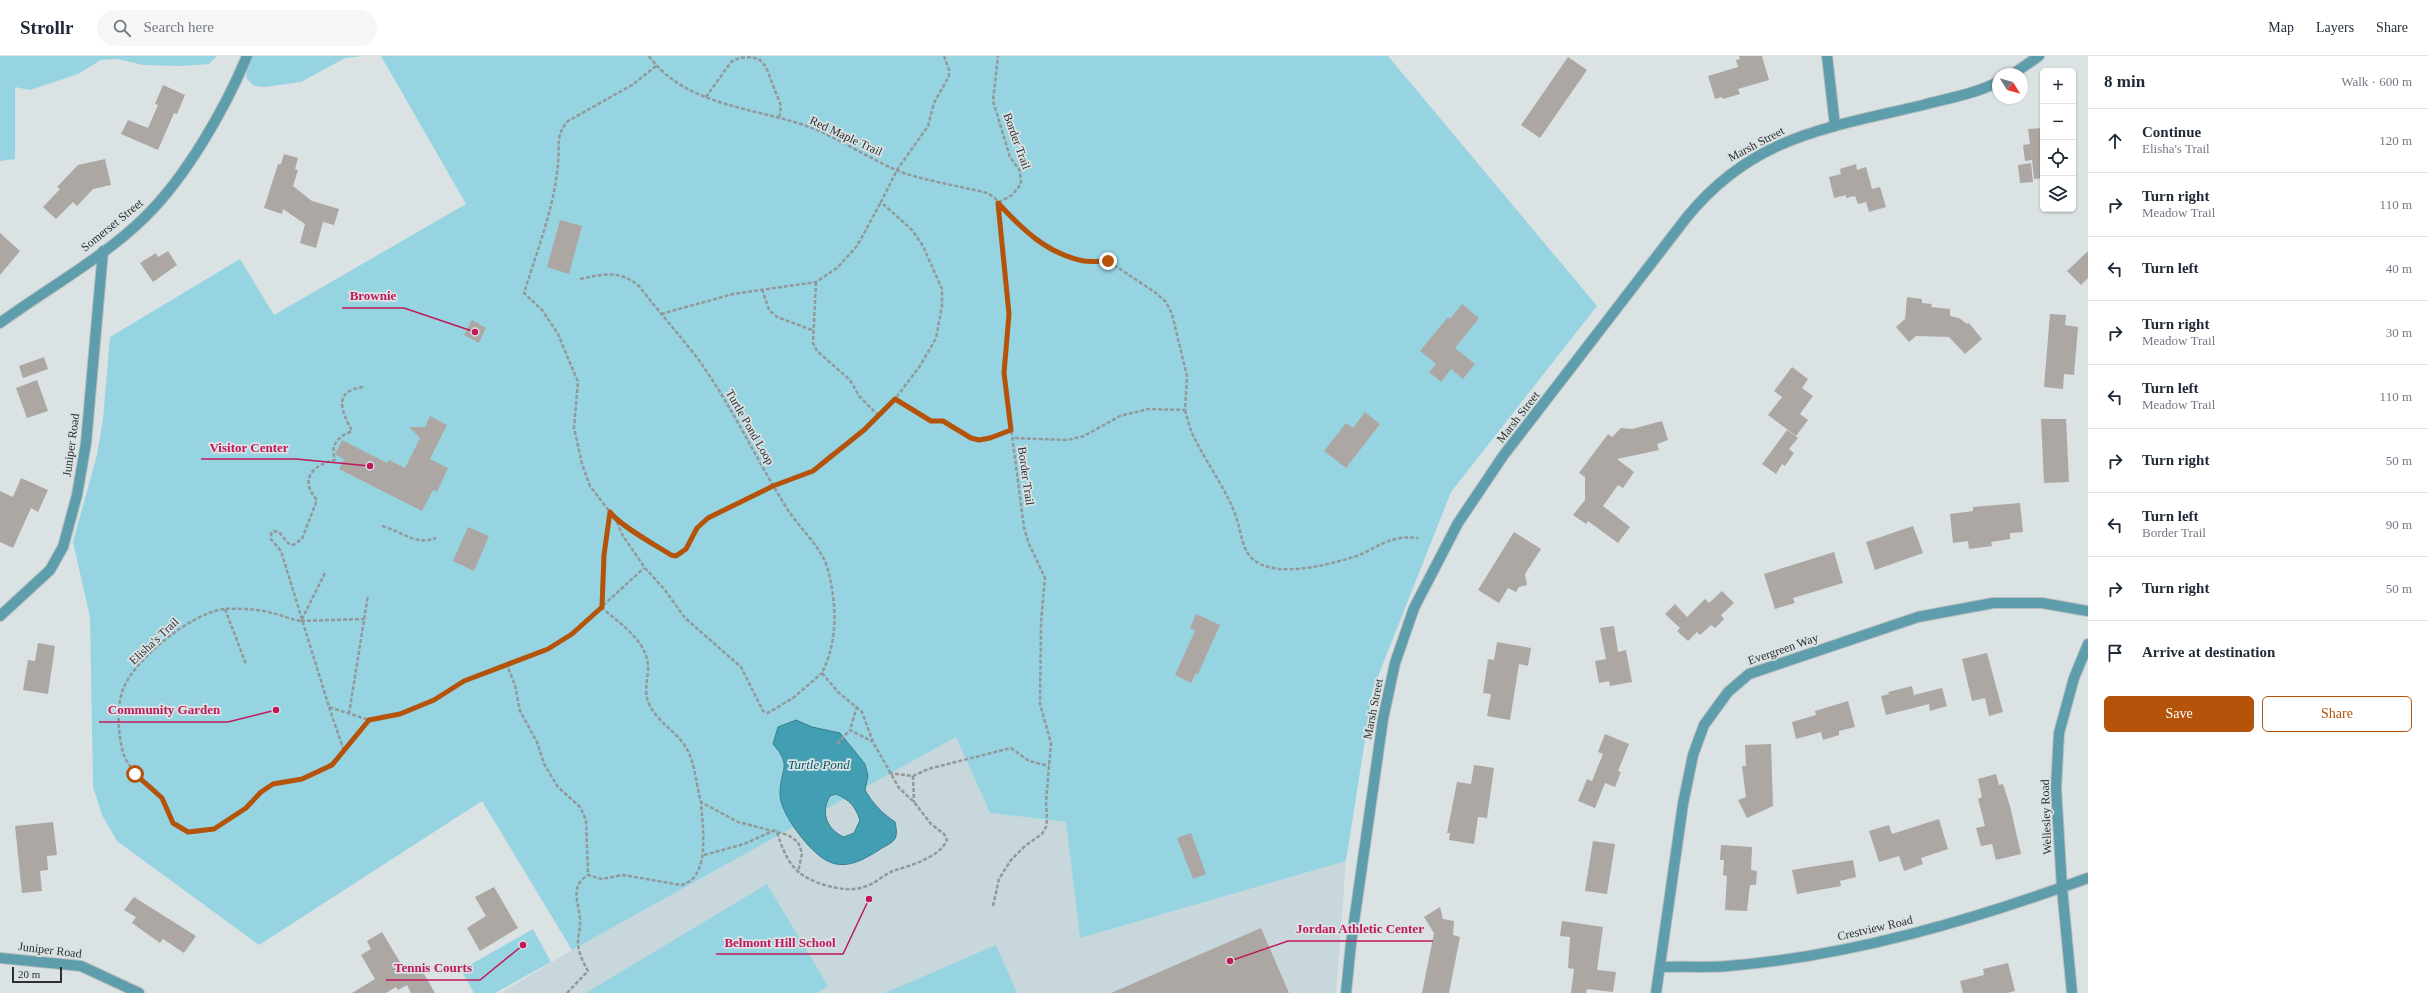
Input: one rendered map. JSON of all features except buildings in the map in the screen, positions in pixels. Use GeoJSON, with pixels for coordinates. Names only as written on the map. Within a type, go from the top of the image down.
{"type":"FeatureCollection","features":[{"type":"Feature","properties":{"kind":"street","name":"Somerset Street"},"geometry":{"type":"LineString","coordinates":[[0,323],[103,251],[145,218],[169,190],[202,142],[247,56]]}},
{"type":"Feature","properties":{"kind":"street"},"geometry":{"type":"LineString","coordinates":[[1828,56],[1835,126]]}},
{"type":"Feature","properties":{"kind":"street"},"geometry":{"type":"LineString","coordinates":[[2022,68],[2039,56]]}},
{"type":"Feature","properties":{"kind":"street","name":"Marsh Street"},"geometry":{"type":"LineString","coordinates":[[1346,993],[1377,753],[1388,696],[1404,636],[1414,608],[1441,552],[1504,456],[1702,199],[1731,172],[1750,160],[1790,140],[1835,126],[1971,92],[1992,84]]}},
{"type":"Feature","properties":{"kind":"street","name":"Juniper Road"},"geometry":{"type":"LineString","coordinates":[[0,616],[50,570],[63,547],[77,495],[86,443],[103,251]]}},
{"type":"Feature","properties":{"kind":"street","name":"Evergreen Way"},"geometry":{"type":"LineString","coordinates":[[1656,993],[1661,967],[1683,804],[1692,755],[1704,725],[1728,692],[1749,674],[1918,617],[1992,603],[2042,603],[2088,611]]}},
{"type":"Feature","properties":{"kind":"street","name":"Wellesley Road"},"geometry":{"type":"LineString","coordinates":[[2072,993],[2062,888],[2056,788],[2059,733],[2074,678],[2088,644]]}},
{"type":"Feature","properties":{"kind":"street","name":"Crestview Road"},"geometry":{"type":"LineString","coordinates":[[1661,967],[1727,966],[1798,958],[1862,946],[1929,929],[2062,888],[2088,878]]}},
{"type":"Feature","properties":{"kind":"street","name":"Juniper Road"},"geometry":{"type":"LineString","coordinates":[[0,958],[81,966],[139,993]]}},
{"type":"Feature","properties":{"kind":"path","name":"Red Maple Trail"},"geometry":{"type":"LineString","coordinates":[[649,56],[656,66],[677,82],[706,97],[817,130],[897,170],[987,193],[1022,229],[1048,248],[1084,261],[1108,261],[1156,293],[1166,302],[1172,314],[1187,376],[1185,410]]}},
{"type":"Feature","properties":{"kind":"path"},"geometry":{"type":"LineString","coordinates":[[661,314],[733,294],[816,282],[837,268],[857,246],[882,202],[897,170],[928,126],[934,103],[949,76],[950,70],[944,56]]}},
{"type":"Feature","properties":{"kind":"path","name":"Border Trail"},"geometry":{"type":"LineString","coordinates":[[993,906],[999,879],[1011,860],[1025,846],[1042,834],[1046,827],[1051,743],[1040,704],[1041,622],[1045,578],[1029,544],[1024,528],[1004,373],[1009,314],[998,203],[1012,195],[1021,184],[1020,171],[1010,157],[993,101],[998,56]]}},
{"type":"Feature","properties":{"kind":"path"},"geometry":{"type":"LineString","coordinates":[[706,97],[731,62],[739,58],[752,57],[760,60],[766,67],[781,106],[779,119]]}},
{"type":"Feature","properties":{"kind":"path"},"geometry":{"type":"LineString","coordinates":[[656,66],[632,85],[568,121],[561,129],[558,138],[557,179],[524,293],[542,310],[558,334],[578,382],[574,428],[582,464],[590,486],[616,520],[623,536],[644,568],[665,590],[685,618],[736,661],[763,711],[768,713],[793,698],[822,673],[838,692],[857,706],[862,712],[873,742],[889,773],[899,788],[914,802],[930,824],[944,834],[947,840],[944,846],[917,864],[891,872],[865,887],[847,891],[811,881],[798,873],[785,857],[776,830]]}},
{"type":"Feature","properties":{"kind":"path"},"geometry":{"type":"LineString","coordinates":[[616,520],[631,528],[671,555],[676,556],[686,549],[697,528],[708,518],[773,486],[818,468],[879,416],[895,399],[920,366],[936,338],[942,306],[942,289],[923,246],[912,230],[882,202]]}},
{"type":"Feature","properties":{"kind":"path","name":"Turtle Pond Loop"},"geometry":{"type":"LineString","coordinates":[[580,280],[599,274],[615,274],[629,277],[639,286],[698,360],[739,423],[773,486],[794,520],[819,551],[827,569],[836,614],[835,634],[828,661],[822,673]]}},
{"type":"Feature","properties":{"kind":"path"},"geometry":{"type":"LineString","coordinates":[[816,282],[812,330],[813,343],[817,351],[846,376],[859,396],[879,416]]}},
{"type":"Feature","properties":{"kind":"path"},"geometry":{"type":"LineString","coordinates":[[762,289],[768,310],[777,317],[812,330]]}},
{"type":"Feature","properties":{"kind":"path"},"geometry":{"type":"LineString","coordinates":[[344,752],[301,621],[281,551],[271,539],[271,534],[274,531],[279,532],[288,543],[293,545],[302,539],[317,500],[310,492],[307,484],[310,475],[325,462],[335,460],[332,451],[334,443],[341,436],[352,431],[341,404],[344,395],[352,388],[363,387]]}},
{"type":"Feature","properties":{"kind":"path"},"geometry":{"type":"LineString","coordinates":[[895,399],[931,421],[943,421],[971,438],[979,440],[990,438],[1011,430]]}},
{"type":"Feature","properties":{"kind":"path"},"geometry":{"type":"LineString","coordinates":[[1012,438],[1067,440],[1084,436],[1120,416],[1148,408],[1185,410],[1194,438],[1217,478],[1237,519],[1245,548],[1254,561],[1270,569],[1288,570],[1348,559],[1380,543],[1403,536],[1418,538]]}},
{"type":"Feature","properties":{"kind":"path"},"geometry":{"type":"LineString","coordinates":[[588,874],[602,879],[623,875],[681,885],[693,879],[704,855],[701,802],[686,746],[663,725],[647,701],[647,655],[639,641],[602,607],[604,555],[610,512]]}},
{"type":"Feature","properties":{"kind":"path"},"geometry":{"type":"LineString","coordinates":[[382,526],[397,530],[413,540],[426,542],[436,538]]}},
{"type":"Feature","properties":{"kind":"path"},"geometry":{"type":"LineString","coordinates":[[329,707],[369,720],[400,714],[434,700],[464,681],[506,663],[548,649],[572,634],[644,568]]}},
{"type":"Feature","properties":{"kind":"path"},"geometry":{"type":"LineString","coordinates":[[301,621],[325,573]]}},
{"type":"Feature","properties":{"kind":"path"},"geometry":{"type":"LineString","coordinates":[[349,714],[368,596]]}},
{"type":"Feature","properties":{"kind":"path"},"geometry":{"type":"LineString","coordinates":[[225,609],[246,664]]}},
{"type":"Feature","properties":{"kind":"path","name":"Elisha's Trail"},"geometry":{"type":"LineString","coordinates":[[364,619],[301,621],[290,620],[272,612],[225,609],[209,612],[188,622],[138,664],[124,687],[118,708],[123,752],[135,774],[162,798],[173,823],[188,832],[214,829],[246,808],[261,792],[273,784],[302,779],[332,765],[369,720]]}},
{"type":"Feature","properties":{"kind":"path"},"geometry":{"type":"LineString","coordinates":[[506,663],[516,685],[520,711],[537,742],[544,764],[558,787],[580,808],[586,820],[588,874]]}},
{"type":"Feature","properties":{"kind":"path"},"geometry":{"type":"LineString","coordinates":[[837,744],[850,730],[857,706]]}},
{"type":"Feature","properties":{"kind":"path"},"geometry":{"type":"LineString","coordinates":[[850,730],[873,742]]}},
{"type":"Feature","properties":{"kind":"path"},"geometry":{"type":"LineString","coordinates":[[889,773],[912,776],[928,768],[957,763],[1006,748],[1015,750],[1037,764],[1049,766]]}},
{"type":"Feature","properties":{"kind":"path"},"geometry":{"type":"LineString","coordinates":[[912,776],[914,802]]}},
{"type":"Feature","properties":{"kind":"path"},"geometry":{"type":"LineString","coordinates":[[701,802],[738,822],[776,830],[798,842],[802,853],[798,873]]}},
{"type":"Feature","properties":{"kind":"path"},"geometry":{"type":"LineString","coordinates":[[704,855],[744,844],[776,830]]}},
{"type":"Feature","properties":{"kind":"path"},"geometry":{"type":"LineString","coordinates":[[567,993],[588,971],[581,959],[578,943],[580,920],[575,902],[575,890],[582,879],[588,874]]}},
{"type":"Feature","properties":{"kind":"shaded area"},"geometry":{"type":"Polygon","coordinates":[[[0,56],[217,56],[209,64],[181,66],[143,65],[118,59],[101,60],[78,74],[30,90],[15,87],[15,159],[0,161],[0,56]]]}},
{"type":"Feature","properties":{"kind":"shaded area"},"geometry":{"type":"Polygon","coordinates":[[[249,56],[363,56],[345,58],[301,82],[265,87],[254,86],[246,78],[249,56]]]}},
{"type":"Feature","properties":{"kind":"shaded area"},"geometry":{"type":"Polygon","coordinates":[[[381,56],[1388,56],[1597,306],[1451,492],[1373,689],[1346,861],[1080,938],[1066,822],[990,813],[956,737],[572,950],[482,801],[259,945],[117,841],[102,815],[93,787],[90,617],[73,542],[97,455],[103,419],[110,337],[240,259],[274,315],[466,204],[381,56]]]}},
{"type":"Feature","properties":{"kind":"shaded area"},"geometry":{"type":"Polygon","coordinates":[[[956,737],[990,813],[1066,822],[1080,938],[1346,861],[1336,993],[501,993],[572,950],[956,737]]]}},
{"type":"Feature","properties":{"kind":"shaded area"},"geometry":{"type":"Polygon","coordinates":[[[767,884],[828,986],[817,993],[586,993],[767,884]]]}},
{"type":"Feature","properties":{"kind":"shaded area"},"geometry":{"type":"Polygon","coordinates":[[[533,929],[551,962],[495,993],[474,993],[461,970],[533,929]]]}},
{"type":"Feature","properties":{"kind":"shaded area"},"geometry":{"type":"Polygon","coordinates":[[[996,945],[1017,993],[885,993],[996,945]]]}},
{"type":"Feature","properties":{"kind":"water","name":"Turtle Pond"},"geometry":{"type":"Polygon","coordinates":[[[796,720],[812,727],[840,733],[865,764],[868,776],[865,790],[871,800],[895,822],[896,833],[893,841],[865,858],[843,865],[828,861],[815,852],[801,837],[789,819],[781,802],[780,794],[784,763],[783,758],[773,744],[778,727],[796,720]],[[836,794],[830,796],[827,802],[826,814],[829,825],[838,834],[844,837],[854,833],[860,820],[851,804],[836,794]]]}},
{"type":"Feature","properties":{"kind":"place","name":"Brownie"},"geometry":{"type":"Point","coordinates":[475,332]}},
{"type":"Feature","properties":{"kind":"place","name":"Visitor Center"},"geometry":{"type":"Point","coordinates":[370,466]}},
{"type":"Feature","properties":{"kind":"place","name":"Community Garden"},"geometry":{"type":"Point","coordinates":[276,710]}},
{"type":"Feature","properties":{"kind":"place","name":"Belmont Hill School"},"geometry":{"type":"Point","coordinates":[869,899]}},
{"type":"Feature","properties":{"kind":"place","name":"Tennis Courts"},"geometry":{"type":"Point","coordinates":[523,945]}},
{"type":"Feature","properties":{"kind":"place","name":"Jordan Athletic Center"},"geometry":{"type":"Point","coordinates":[1230,961]}},
{"type":"Feature","properties":{"kind":"route"},"geometry":{"type":"LineString","coordinates":[[135,774],[156,790],[162,798],[173,823],[188,832],[214,829],[246,808],[261,792],[273,784],[302,779],[332,765],[369,720],[388,718],[434,700],[464,681],[506,663],[548,649],[572,634],[602,607],[604,555],[610,512],[616,520],[631,528],[671,555],[676,556],[682,554],[697,528],[708,518],[773,486],[818,468],[830,455],[847,445],[864,430],[895,399],[931,421],[943,421],[971,438],[979,440],[990,438],[1011,430],[1004,373],[1009,314],[998,203],[1022,229],[1048,248],[1084,261],[1108,261]]}}]}
